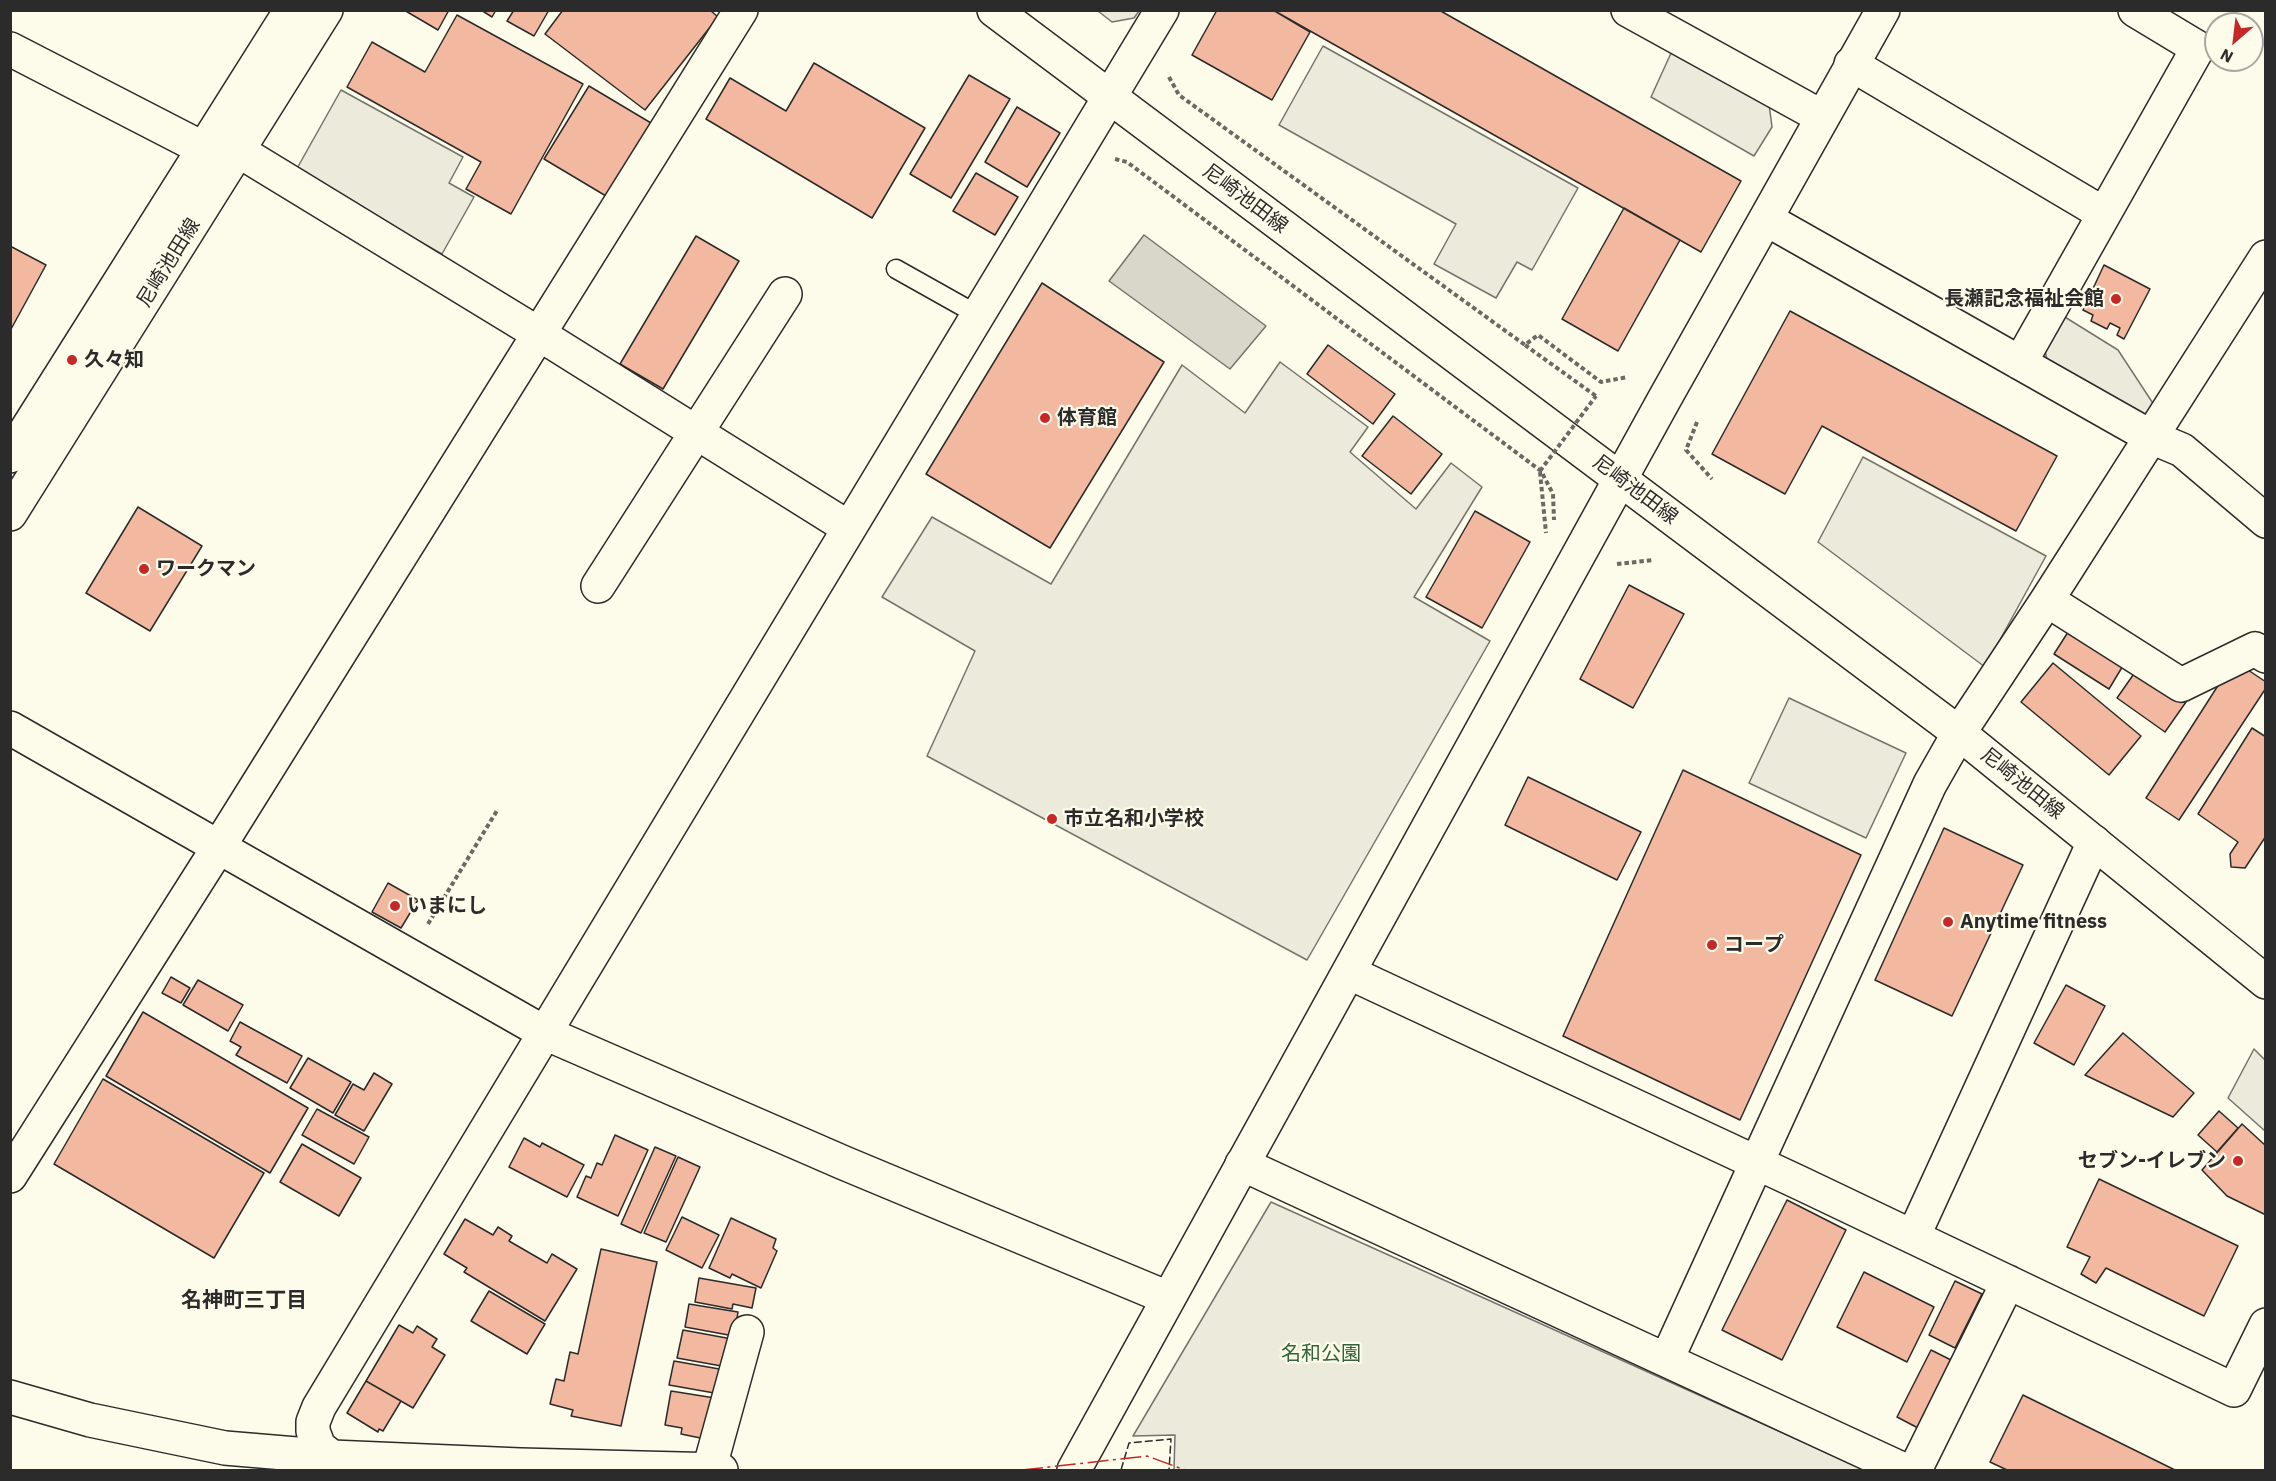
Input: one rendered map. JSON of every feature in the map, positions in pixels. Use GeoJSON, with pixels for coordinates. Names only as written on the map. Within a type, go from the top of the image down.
{"type":"FeatureCollection","features":[{"type":"Feature","properties":{"kind":"street","name":"尼崎池田線"},"geometry":{"type":"LineString","coordinates":[[10,456],[291,10]]}},
{"type":"Feature","properties":{"kind":"street","name":"尼崎池田線"},"geometry":{"type":"LineString","coordinates":[[10,514],[326,10]]}},
{"type":"Feature","properties":{"kind":"street"},"geometry":{"type":"LineString","coordinates":[[10,1176],[218,848],[741,10]]}},
{"type":"Feature","properties":{"kind":"street","name":"尼崎池田線"},"geometry":{"type":"LineString","coordinates":[[994,10],[1108,98],[1959,733],[2265,982]]}},
{"type":"Feature","properties":{"kind":"street"},"geometry":{"type":"LineString","coordinates":[[332,1457],[319,1446],[315,1439],[313,1422],[316,1414],[1162,10]]}},
{"type":"Feature","properties":{"kind":"street"},"geometry":{"type":"LineString","coordinates":[[1628,10],[1822,117]]}},
{"type":"Feature","properties":{"kind":"street"},"geometry":{"type":"LineString","coordinates":[[1074,1470],[1621,479],[1883,10]]}},
{"type":"Feature","properties":{"kind":"street"},"geometry":{"type":"LineString","coordinates":[[2020,363],[2198,48],[2135,10]]}},
{"type":"Feature","properties":{"kind":"street"},"geometry":{"type":"LineString","coordinates":[[10,49],[204,149]]}},
{"type":"Feature","properties":{"kind":"street"},"geometry":{"type":"LineString","coordinates":[[1851,64],[2104,214]]}},
{"type":"Feature","properties":{"kind":"street"},"geometry":{"type":"LineString","coordinates":[[239,152],[538,334],[849,528]]}},
{"type":"Feature","properties":{"kind":"street"},"geometry":{"type":"LineString","coordinates":[[1766,219],[2151,437],[2182,450],[2265,521]]}},
{"type":"Feature","properties":{"kind":"street"},"geometry":{"type":"LineString","coordinates":[[1667,1359],[1930,784],[1959,733],[2047,600],[2265,257]]}},
{"type":"Feature","properties":{"kind":"street"},"geometry":{"type":"LineString","coordinates":[[598,586],[785,294]]}},
{"type":"Feature","properties":{"kind":"street"},"geometry":{"type":"LineString","coordinates":[[2047,600],[2181,685],[2255,649],[2265,656]]}},
{"type":"Feature","properties":{"kind":"street"},"geometry":{"type":"LineString","coordinates":[[10,728],[545,1034],[844,1163],[1168,1298]]}},
{"type":"Feature","properties":{"kind":"street"},"geometry":{"type":"LineString","coordinates":[[1913,1237],[2094,842]]}},
{"type":"Feature","properties":{"kind":"street"},"geometry":{"type":"LineString","coordinates":[[1350,973],[2235,1390],[2265,1325]]}},
{"type":"Feature","properties":{"kind":"street"},"geometry":{"type":"LineString","coordinates":[[1242,1164],[1904,1470]]}},
{"type":"Feature","properties":{"kind":"street"},"geometry":{"type":"LineString","coordinates":[[1915,1470],[2008,1282]]}},
{"type":"Feature","properties":{"kind":"street"},"geometry":{"type":"LineString","coordinates":[[709,1470],[747,1332]]}},
{"type":"Feature","properties":{"kind":"street"},"geometry":{"type":"LineString","coordinates":[[10,1397],[90,1420],[225,1448],[332,1457],[721,1470]]}},
{"type":"Feature","properties":{"kind":"lane"},"geometry":{"type":"LineString","coordinates":[[896,268],[978,315]]}},
{"type":"Feature","properties":{"kind":"path"},"geometry":{"type":"LineString","coordinates":[[1169,77],[1179,95],[1596,396],[1540,471],[1547,540],[1551,533]]}},
{"type":"Feature","properties":{"kind":"path"},"geometry":{"type":"LineString","coordinates":[[1106,156],[1127,162],[1541,471],[1552,494],[1554,527]]}},
{"type":"Feature","properties":{"kind":"path"},"geometry":{"type":"LineString","coordinates":[[1525,345],[1538,335],[1601,381],[1628,376]]}},
{"type":"Feature","properties":{"kind":"path"},"geometry":{"type":"LineString","coordinates":[[1699,417],[1686,450],[1712,479]]}},
{"type":"Feature","properties":{"kind":"path"},"geometry":{"type":"LineString","coordinates":[[408,956],[498,809]]}},
{"type":"Feature","properties":{"kind":"green space"},"geometry":{"type":"Polygon","coordinates":[[[1672,51],[1769,104],[1772,127],[1754,156],[1651,97],[1672,51]]]}},
{"type":"Feature","properties":{"kind":"green space"},"geometry":{"type":"Polygon","coordinates":[[[2060,314],[2118,350],[2156,408],[2149,420],[2048,364],[2043,342],[2060,314]]]}},
{"type":"Feature","properties":{"kind":"green space"},"geometry":{"type":"Polygon","coordinates":[[[1280,362],[1368,427],[1350,452],[1416,509],[1451,463],[1482,487],[1414,597],[1490,641],[1307,960],[927,756],[975,651],[882,597],[932,517],[1051,584],[1182,365],[1245,413],[1280,362]]]}},
{"type":"Feature","properties":{"kind":"green space","name":"名和公園"},"geometry":{"type":"Polygon","coordinates":[[[1271,1202],[1865,1470],[1174,1470],[1175,1435],[1133,1436],[1271,1202]]]}},
{"type":"Feature","properties":{"kind":"shaded area"},"geometry":{"type":"Polygon","coordinates":[[[1098,11],[1139,11],[1134,18],[1112,22],[1098,11]]]}},
{"type":"Feature","properties":{"kind":"shaded area"},"geometry":{"type":"Polygon","coordinates":[[[1323,46],[1578,188],[1532,270],[1517,262],[1496,298],[1434,264],[1456,224],[1279,125],[1323,46]]]}},
{"type":"Feature","properties":{"kind":"shaded area"},"geometry":{"type":"Polygon","coordinates":[[[341,90],[463,157],[449,183],[474,197],[442,254],[295,172],[341,90]]]}},
{"type":"Feature","properties":{"kind":"shaded area"},"geometry":{"type":"Polygon","coordinates":[[[1144,235],[1266,326],[1230,369],[1109,281],[1144,235]]]}},
{"type":"Feature","properties":{"kind":"shaded area"},"geometry":{"type":"Polygon","coordinates":[[[1863,457],[2046,556],[1985,667],[1818,542],[1863,457]]]}},
{"type":"Feature","properties":{"kind":"shaded area"},"geometry":{"type":"Polygon","coordinates":[[[1789,698],[1906,753],[1866,838],[1749,783],[1789,698]]]}},
{"type":"Feature","properties":{"kind":"shaded area"},"geometry":{"type":"Polygon","coordinates":[[[2254,1049],[2265,1060],[2265,1131],[2228,1098],[2254,1049]]]}},
{"type":"Feature","properties":{"kind":"building"},"geometry":{"type":"Polygon","coordinates":[[[404,10],[449,10],[438,30],[404,10]]]}},
{"type":"Feature","properties":{"kind":"building"},"geometry":{"type":"Polygon","coordinates":[[[481,10],[496,10],[492,17],[481,10]]]}},
{"type":"Feature","properties":{"kind":"building"},"geometry":{"type":"Polygon","coordinates":[[[514,10],[549,10],[534,36],[507,21],[514,10]]]}},
{"type":"Feature","properties":{"kind":"building"},"geometry":{"type":"Polygon","coordinates":[[[563,10],[710,10],[718,17],[645,110],[545,34],[563,10]]]}},
{"type":"Feature","properties":{"kind":"building"},"geometry":{"type":"Polygon","coordinates":[[[1217,10],[1273,10],[1310,32],[1272,100],[1192,55],[1217,10]]]}},
{"type":"Feature","properties":{"kind":"building"},"geometry":{"type":"Polygon","coordinates":[[[1273,10],[1439,10],[1741,181],[1701,252],[1273,10]]]}},
{"type":"Feature","properties":{"kind":"building"},"geometry":{"type":"Polygon","coordinates":[[[457,15],[583,84],[511,214],[466,189],[481,162],[347,87],[372,42],[425,72],[457,15]]]}},
{"type":"Feature","properties":{"kind":"building"},"geometry":{"type":"Polygon","coordinates":[[[814,63],[925,128],[872,218],[706,119],[730,78],[786,111],[814,63]]]}},
{"type":"Feature","properties":{"kind":"building"},"geometry":{"type":"Polygon","coordinates":[[[969,75],[1010,99],[951,198],[910,174],[969,75]]]}},
{"type":"Feature","properties":{"kind":"building"},"geometry":{"type":"Polygon","coordinates":[[[589,86],[651,123],[606,196],[544,159],[589,86]]]}},
{"type":"Feature","properties":{"kind":"building"},"geometry":{"type":"Polygon","coordinates":[[[1017,107],[1060,133],[1027,187],[985,162],[1017,107]]]}},
{"type":"Feature","properties":{"kind":"building"},"geometry":{"type":"Polygon","coordinates":[[[976,173],[1018,197],[995,235],[953,211],[976,173]]]}},
{"type":"Feature","properties":{"kind":"building"},"geometry":{"type":"Polygon","coordinates":[[[1624,208],[1680,240],[1618,351],[1562,319],[1624,208]]]}},
{"type":"Feature","properties":{"kind":"building"},"geometry":{"type":"Polygon","coordinates":[[[696,236],[739,261],[663,389],[620,364],[696,236]]]}},
{"type":"Feature","properties":{"kind":"building"},"geometry":{"type":"Polygon","coordinates":[[[10,246],[46,265],[10,331],[10,246]]]}},
{"type":"Feature","properties":{"kind":"building","name":"長瀬記念福祉会館"},"geometry":{"type":"Polygon","coordinates":[[[2104,265],[2150,289],[2124,339],[2117,335],[2120,328],[2110,323],[2107,329],[2091,321],[2093,315],[2083,310],[2104,265]]]}},
{"type":"Feature","properties":{"kind":"building","name":"体育館"},"geometry":{"type":"Polygon","coordinates":[[[1042,283],[1164,362],[1050,548],[926,474],[1042,283]]]}},
{"type":"Feature","properties":{"kind":"building"},"geometry":{"type":"Polygon","coordinates":[[[1790,311],[2057,456],[2016,531],[1822,426],[1785,494],[1712,454],[1790,311]]]}},
{"type":"Feature","properties":{"kind":"building"},"geometry":{"type":"Polygon","coordinates":[[[1328,345],[1395,394],[1373,424],[1307,374],[1328,345]]]}},
{"type":"Feature","properties":{"kind":"building"},"geometry":{"type":"Polygon","coordinates":[[[1393,416],[1442,454],[1411,494],[1362,456],[1393,416]]]}},
{"type":"Feature","properties":{"kind":"building","name":"ワークマン"},"geometry":{"type":"Polygon","coordinates":[[[138,507],[202,546],[150,631],[86,593],[138,507]]]}},
{"type":"Feature","properties":{"kind":"building"},"geometry":{"type":"Polygon","coordinates":[[[1475,511],[1530,542],[1482,628],[1426,597],[1475,511]]]}},
{"type":"Feature","properties":{"kind":"building"},"geometry":{"type":"Polygon","coordinates":[[[1629,585],[1684,614],[1633,708],[1580,679],[1629,585]]]}},
{"type":"Feature","properties":{"kind":"building"},"geometry":{"type":"Polygon","coordinates":[[[2070,629],[2124,664],[2109,689],[2054,654],[2070,629]]]}},
{"type":"Feature","properties":{"kind":"building"},"geometry":{"type":"Polygon","coordinates":[[[2053,663],[2141,736],[2109,775],[2021,702],[2053,663]]]}},
{"type":"Feature","properties":{"kind":"building"},"geometry":{"type":"Polygon","coordinates":[[[2138,668],[2186,702],[2165,732],[2117,698],[2138,668]]]}},
{"type":"Feature","properties":{"kind":"building"},"geometry":{"type":"Polygon","coordinates":[[[2245,668],[2266,682],[2266,688],[2179,820],[2146,798],[2219,684],[2245,668]]]}},
{"type":"Feature","properties":{"kind":"building"},"geometry":{"type":"Polygon","coordinates":[[[2252,728],[2266,737],[2266,836],[2245,868],[2231,867],[2230,854],[2238,842],[2198,814],[2252,728]]]}},
{"type":"Feature","properties":{"kind":"building","name":"コープ"},"geometry":{"type":"Polygon","coordinates":[[[1683,770],[1861,855],[1740,1120],[1563,1036],[1683,770]]]}},
{"type":"Feature","properties":{"kind":"building"},"geometry":{"type":"Polygon","coordinates":[[[1528,777],[1641,832],[1617,880],[1505,825],[1528,777]]]}},
{"type":"Feature","properties":{"kind":"building","name":"Anytime fitness"},"geometry":{"type":"Polygon","coordinates":[[[1944,828],[2023,865],[1952,1016],[1875,980],[1944,828]]]}},
{"type":"Feature","properties":{"kind":"building","name":"いまにし"},"geometry":{"type":"Polygon","coordinates":[[[388,883],[418,900],[401,928],[372,912],[388,883]]]}},
{"type":"Feature","properties":{"kind":"building"},"geometry":{"type":"Polygon","coordinates":[[[171,977],[190,988],[181,1003],[162,993],[171,977]]]}},
{"type":"Feature","properties":{"kind":"building"},"geometry":{"type":"Polygon","coordinates":[[[198,980],[243,1005],[228,1031],[183,1005],[198,980]]]}},
{"type":"Feature","properties":{"kind":"building"},"geometry":{"type":"Polygon","coordinates":[[[2066,985],[2105,1006],[2074,1065],[2034,1043],[2066,985]]]}},
{"type":"Feature","properties":{"kind":"building"},"geometry":{"type":"Polygon","coordinates":[[[143,1012],[308,1108],[270,1173],[106,1076],[143,1012]]]}},
{"type":"Feature","properties":{"kind":"building"},"geometry":{"type":"Polygon","coordinates":[[[240,1022],[302,1056],[287,1083],[236,1055],[241,1047],[230,1041],[240,1022]]]}},
{"type":"Feature","properties":{"kind":"building"},"geometry":{"type":"Polygon","coordinates":[[[2123,1033],[2194,1093],[2173,1117],[2085,1075],[2123,1033]]]}},
{"type":"Feature","properties":{"kind":"building"},"geometry":{"type":"Polygon","coordinates":[[[308,1058],[351,1082],[333,1113],[290,1088],[308,1058]]]}},
{"type":"Feature","properties":{"kind":"building"},"geometry":{"type":"Polygon","coordinates":[[[374,1073],[392,1084],[364,1131],[335,1115],[353,1084],[364,1090],[374,1073]]]}},
{"type":"Feature","properties":{"kind":"building"},"geometry":{"type":"Polygon","coordinates":[[[103,1079],[264,1173],[214,1258],[54,1164],[103,1079]]]}},
{"type":"Feature","properties":{"kind":"building"},"geometry":{"type":"Polygon","coordinates":[[[317,1109],[369,1137],[354,1164],[302,1135],[317,1109]]]}},
{"type":"Feature","properties":{"kind":"building"},"geometry":{"type":"Polygon","coordinates":[[[2219,1111],[2238,1128],[2217,1152],[2198,1135],[2219,1111]]]}},
{"type":"Feature","properties":{"kind":"building","name":"セブン-イレブン"},"geometry":{"type":"Polygon","coordinates":[[[2242,1124],[2266,1146],[2266,1215],[2227,1196],[2202,1170],[2242,1124]]]}},
{"type":"Feature","properties":{"kind":"building"},"geometry":{"type":"Polygon","coordinates":[[[615,1135],[648,1150],[618,1216],[577,1197],[586,1176],[591,1178],[597,1163],[602,1165],[615,1135]]]}},
{"type":"Feature","properties":{"kind":"building"},"geometry":{"type":"Polygon","coordinates":[[[524,1138],[540,1147],[542,1143],[584,1165],[567,1197],[509,1167],[524,1138]]]}},
{"type":"Feature","properties":{"kind":"building"},"geometry":{"type":"Polygon","coordinates":[[[302,1144],[361,1178],[339,1216],[280,1182],[302,1144]]]}},
{"type":"Feature","properties":{"kind":"building"},"geometry":{"type":"Polygon","coordinates":[[[655,1147],[676,1156],[641,1233],[621,1224],[655,1147]]]}},
{"type":"Feature","properties":{"kind":"building"},"geometry":{"type":"Polygon","coordinates":[[[678,1157],[700,1167],[666,1242],[644,1233],[678,1157]]]}},
{"type":"Feature","properties":{"kind":"building"},"geometry":{"type":"Polygon","coordinates":[[[2099,1179],[2238,1246],[2204,1316],[2106,1268],[2096,1283],[2081,1274],[2090,1257],[2067,1247],[2099,1179]]]}},
{"type":"Feature","properties":{"kind":"building"},"geometry":{"type":"Polygon","coordinates":[[[1787,1200],[1846,1230],[1782,1360],[1722,1330],[1787,1200]]]}},
{"type":"Feature","properties":{"kind":"building"},"geometry":{"type":"Polygon","coordinates":[[[682,1217],[719,1235],[702,1268],[666,1250],[682,1217]]]}},
{"type":"Feature","properties":{"kind":"building"},"geometry":{"type":"Polygon","coordinates":[[[731,1218],[776,1239],[773,1248],[777,1251],[761,1288],[732,1274],[730,1278],[709,1268],[731,1218]]]}},
{"type":"Feature","properties":{"kind":"building"},"geometry":{"type":"Polygon","coordinates":[[[465,1219],[493,1235],[498,1227],[512,1236],[509,1241],[547,1263],[552,1254],[577,1269],[545,1321],[464,1272],[467,1268],[444,1254],[465,1219]]]}},
{"type":"Feature","properties":{"kind":"building"},"geometry":{"type":"Polygon","coordinates":[[[601,1249],[657,1262],[621,1426],[571,1416],[573,1410],[550,1404],[556,1379],[564,1381],[570,1352],[578,1354],[601,1249]]]}},
{"type":"Feature","properties":{"kind":"building"},"geometry":{"type":"Polygon","coordinates":[[[1864,1272],[1934,1307],[1907,1362],[1837,1327],[1864,1272]]]}},
{"type":"Feature","properties":{"kind":"building"},"geometry":{"type":"Polygon","coordinates":[[[699,1278],[756,1288],[752,1308],[733,1304],[732,1309],[695,1302],[699,1278]]]}},
{"type":"Feature","properties":{"kind":"building"},"geometry":{"type":"Polygon","coordinates":[[[1955,1281],[1982,1294],[1955,1348],[1929,1335],[1955,1281]]]}},
{"type":"Feature","properties":{"kind":"building"},"geometry":{"type":"Polygon","coordinates":[[[489,1291],[545,1324],[527,1354],[471,1321],[489,1291]]]}},
{"type":"Feature","properties":{"kind":"building"},"geometry":{"type":"Polygon","coordinates":[[[689,1304],[738,1312],[734,1336],[685,1327],[689,1304]]]}},
{"type":"Feature","properties":{"kind":"building"},"geometry":{"type":"Polygon","coordinates":[[[399,1325],[413,1333],[417,1326],[437,1339],[432,1347],[445,1355],[413,1408],[366,1381],[399,1325]]]}},
{"type":"Feature","properties":{"kind":"building"},"geometry":{"type":"Polygon","coordinates":[[[683,1330],[732,1339],[727,1367],[677,1358],[683,1330]]]}},
{"type":"Feature","properties":{"kind":"building"},"geometry":{"type":"Polygon","coordinates":[[[1931,1350],[1951,1360],[1918,1428],[1897,1417],[1931,1350]]]}},
{"type":"Feature","properties":{"kind":"building"},"geometry":{"type":"Polygon","coordinates":[[[674,1361],[725,1370],[720,1394],[669,1385],[674,1361]]]}},
{"type":"Feature","properties":{"kind":"building"},"geometry":{"type":"Polygon","coordinates":[[[366,1381],[401,1401],[383,1431],[379,1429],[378,1432],[347,1413],[366,1381]]]}},
{"type":"Feature","properties":{"kind":"building"},"geometry":{"type":"Polygon","coordinates":[[[671,1391],[721,1399],[710,1440],[681,1434],[682,1428],[665,1425],[671,1391]]]}},
{"type":"Feature","properties":{"kind":"building"},"geometry":{"type":"Polygon","coordinates":[[[2023,1395],[2175,1470],[2007,1470],[1990,1462],[2023,1395]]]}},
{"type":"Feature","properties":{"kind":"fence"},"geometry":{"type":"LineString","coordinates":[[1121,1470],[1129,1443],[1171,1439],[1169,1470]]}},
{"type":"Feature","properties":{"kind":"power"},"geometry":{"type":"LineString","coordinates":[[1022,1470],[1147,1456],[1185,1470]]}},
{"type":"Feature","properties":{"kind":"place","name":"長瀬記念福祉会館"},"geometry":{"type":"Point","coordinates":[2116,299]}},
{"type":"Feature","properties":{"kind":"place","name":"久々知"},"geometry":{"type":"Point","coordinates":[72,360]}},
{"type":"Feature","properties":{"kind":"place","name":"体育館"},"geometry":{"type":"Point","coordinates":[1045,418]}},
{"type":"Feature","properties":{"kind":"place","name":"ワークマン"},"geometry":{"type":"Point","coordinates":[144,569]}},
{"type":"Feature","properties":{"kind":"place","name":"市立名和小学校"},"geometry":{"type":"Point","coordinates":[1052,819]}},
{"type":"Feature","properties":{"kind":"place","name":"いまにし"},"geometry":{"type":"Point","coordinates":[395,906]}},
{"type":"Feature","properties":{"kind":"place","name":"Anytime fitness"},"geometry":{"type":"Point","coordinates":[1948,922]}},
{"type":"Feature","properties":{"kind":"place","name":"コープ"},"geometry":{"type":"Point","coordinates":[1712,945]}},
{"type":"Feature","properties":{"kind":"place","name":"セブン-イレブン"},"geometry":{"type":"Point","coordinates":[2238,1161]}},
{"type":"Feature","properties":{"kind":"district","name":"名神町三丁目"},"geometry":{"type":"Point","coordinates":[244,1301]}}]}
